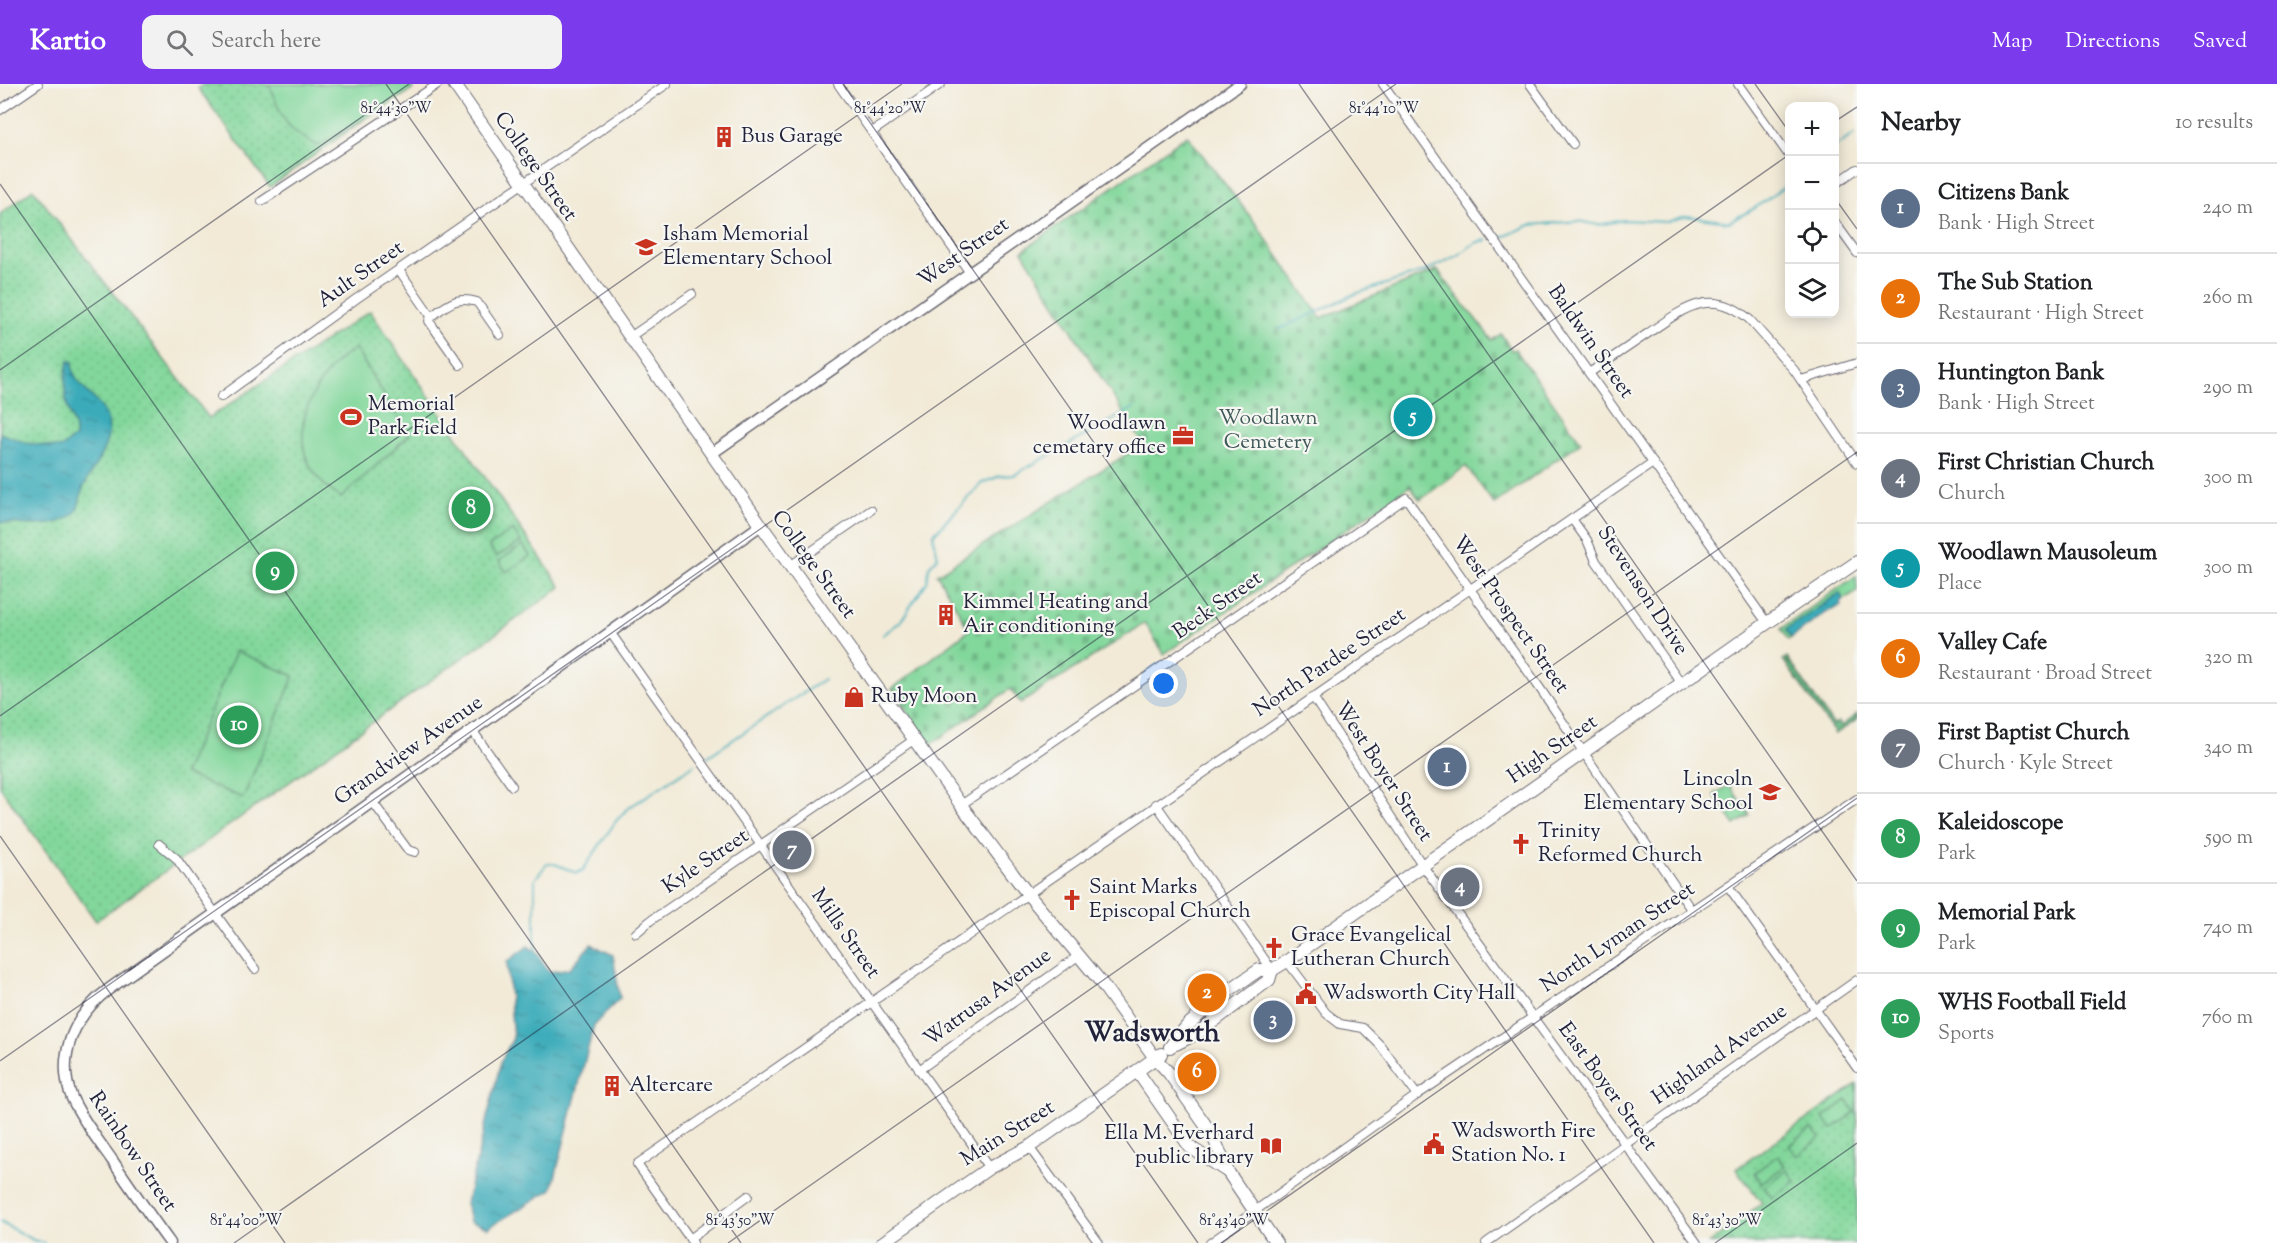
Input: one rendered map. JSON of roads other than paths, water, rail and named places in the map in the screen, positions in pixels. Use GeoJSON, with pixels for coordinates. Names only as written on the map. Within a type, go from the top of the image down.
{"type":"FeatureCollection","features":[{"type":"Feature","properties":{"kind":"main road","name":"College Street"},"geometry":{"type":"LineString","coordinates":[[454,84],[760,525],[961,805],[1027,893],[1100,981],[1155,1058],[1169,1073],[1217,1145],[1228,1172]]}},
{"type":"Feature","properties":{"kind":"main road","name":"High Street"},"geometry":{"type":"LineString","coordinates":[[1155,1058],[1170,1047],[1187,1026],[1219,997],[1259,970],[1272,970],[1287,961],[1857,562]]}},
{"type":"Feature","properties":{"kind":"main road","name":"Main Street"},"geometry":{"type":"LineString","coordinates":[[882,1243],[988,1168],[1029,1147],[1155,1058]]}},
{"type":"Feature","properties":{"kind":"main road"},"geometry":{"type":"LineString","coordinates":[[1137,1071],[1185,1140],[1203,1156],[1228,1172],[1276,1243]]}},
{"type":"Feature","properties":{"kind":"main road"},"geometry":{"type":"LineString","coordinates":[[1203,1156],[1212,1154],[1217,1145]]}},
{"type":"Feature","properties":{"kind":"street"},"geometry":{"type":"LineString","coordinates":[[0,110],[38,84]]}},
{"type":"Feature","properties":{"kind":"street"},"geometry":{"type":"LineString","coordinates":[[262,201],[438,84]]}},
{"type":"Feature","properties":{"kind":"street","name":"Ault Street"},"geometry":{"type":"LineString","coordinates":[[221,397],[667,84]]}},
{"type":"Feature","properties":{"kind":"street"},"geometry":{"type":"LineString","coordinates":[[838,84],[970,273]]}},
{"type":"Feature","properties":{"kind":"street"},"geometry":{"type":"LineString","coordinates":[[872,132],[941,84]]}},
{"type":"Feature","properties":{"kind":"street","name":"West Street"},"geometry":{"type":"LineString","coordinates":[[711,453],[1240,84]]}},
{"type":"Feature","properties":{"kind":"street","name":"Baldwin Street"},"geometry":{"type":"LineString","coordinates":[[1383,84],[1767,623]]}},
{"type":"Feature","properties":{"kind":"street"},"geometry":{"type":"LineString","coordinates":[[1530,84],[1573,144]]}},
{"type":"Feature","properties":{"kind":"street"},"geometry":{"type":"LineString","coordinates":[[1738,84],[1789,156]]}},
{"type":"Feature","properties":{"kind":"street"},"geometry":{"type":"LineString","coordinates":[[1839,182],[1857,169]]}},
{"type":"Feature","properties":{"kind":"street"},"geometry":{"type":"LineString","coordinates":[[1839,228],[1857,253]]}},
{"type":"Feature","properties":{"kind":"street"},"geometry":{"type":"LineString","coordinates":[[399,270],[431,316]]}},
{"type":"Feature","properties":{"kind":"street"},"geometry":{"type":"LineString","coordinates":[[630,337],[692,294]]}},
{"type":"Feature","properties":{"kind":"street"},"geometry":{"type":"LineString","coordinates":[[460,365],[429,321],[431,316],[454,300],[465,298],[477,302],[500,335]]}},
{"type":"Feature","properties":{"kind":"street"},"geometry":{"type":"LineString","coordinates":[[1589,373],[1682,310],[1713,303],[1733,308],[1742,313],[1801,380],[1857,463]]}},
{"type":"Feature","properties":{"kind":"street"},"geometry":{"type":"LineString","coordinates":[[1801,380],[1857,363]]}},
{"type":"Feature","properties":{"kind":"street","name":"North Pardee Street"},"geometry":{"type":"LineString","coordinates":[[692,1241],[637,1164],[1653,463]]}},
{"type":"Feature","properties":{"kind":"street","name":"West Prospect Street"},"geometry":{"type":"LineString","coordinates":[[1406,498],[1692,911]]}},
{"type":"Feature","properties":{"kind":"street","name":"Beck Street"},"geometry":{"type":"LineString","coordinates":[[961,805],[1406,498]]}},
{"type":"Feature","properties":{"kind":"street"},"geometry":{"type":"LineString","coordinates":[[790,566],[871,510]]}},
{"type":"Feature","properties":{"kind":"street","name":"Stevenson Drive"},"geometry":{"type":"LineString","coordinates":[[1572,519],[1587,540],[1596,561],[1682,684]]}},
{"type":"Feature","properties":{"kind":"street","name":"Grandview Avenue"},"geometry":{"type":"LineString","coordinates":[[84,1012],[109,989],[760,525]]}},
{"type":"Feature","properties":{"kind":"street","name":"Mills Street"},"geometry":{"type":"LineString","coordinates":[[610,632],[988,1168]]}},
{"type":"Feature","properties":{"kind":"street","name":"West Boyer Street"},"geometry":{"type":"LineString","coordinates":[[1313,698],[1423,866]]}},
{"type":"Feature","properties":{"kind":"street"},"geometry":{"type":"LineString","coordinates":[[472,730],[512,786]]}},
{"type":"Feature","properties":{"kind":"street","name":"Kyle Street"},"geometry":{"type":"LineString","coordinates":[[636,933],[650,921],[915,740]]}},
{"type":"Feature","properties":{"kind":"street","name":"North Lyman Street"},"geometry":{"type":"LineString","coordinates":[[1210,1243],[1417,1095],[1857,799]]}},
{"type":"Feature","properties":{"kind":"street"},"geometry":{"type":"LineString","coordinates":[[372,801],[408,850],[415,852]]}},
{"type":"Feature","properties":{"kind":"street"},"geometry":{"type":"LineString","coordinates":[[1156,804],[1272,970]]}},
{"type":"Feature","properties":{"kind":"street"},"geometry":{"type":"LineString","coordinates":[[159,844],[177,858],[255,969]]}},
{"type":"Feature","properties":{"kind":"street","name":"East Boyer Street"},"geometry":{"type":"LineString","coordinates":[[1423,866],[1697,1243]]}},
{"type":"Feature","properties":{"kind":"street"},"geometry":{"type":"LineString","coordinates":[[1728,886],[1857,1068]]}},
{"type":"Feature","properties":{"kind":"street","name":"Watrusa Avenue"},"geometry":{"type":"LineString","coordinates":[[919,1070],[1078,956]]}},
{"type":"Feature","properties":{"kind":"street"},"geometry":{"type":"LineString","coordinates":[[1287,961],[1326,1013],[1340,1024],[1363,1028],[1380,1045],[1417,1095]]}},
{"type":"Feature","properties":{"kind":"street","name":"Highland Avenue"},"geometry":{"type":"LineString","coordinates":[[1486,1243],[1857,980]]}},
{"type":"Feature","properties":{"kind":"street","name":"Rainbow Street"},"geometry":{"type":"LineString","coordinates":[[84,1012],[75,1027],[67,1051],[67,1083],[72,1098],[96,1137],[170,1243]]}},
{"type":"Feature","properties":{"kind":"street"},"geometry":{"type":"LineString","coordinates":[[1029,1147],[1099,1243]]}},
{"type":"Feature","properties":{"kind":"street"},"geometry":{"type":"LineString","coordinates":[[692,1241],[748,1196]]}},
{"type":"Feature","properties":{"kind":"water"},"geometry":{"type":"Polygon","coordinates":[[[69,361],[72,361],[76,378],[107,418],[109,426],[106,444],[84,486],[76,512],[68,518],[43,525],[0,522],[0,433],[26,443],[61,448],[75,437],[75,428],[65,395],[69,361]]]}},
{"type":"Feature","properties":{"kind":"water"},"geometry":{"type":"Polygon","coordinates":[[[1840,593],[1843,600],[1840,603],[1841,606],[1830,610],[1791,638],[1786,630],[1840,593]]]}},
{"type":"Feature","properties":{"kind":"water"},"geometry":{"type":"Polygon","coordinates":[[[591,944],[613,955],[620,998],[594,1025],[552,1189],[488,1228],[470,1222],[466,1203],[501,1061],[513,1038],[507,962],[528,946],[537,953],[549,972],[570,968],[591,944]]]}},
{"type":"Feature","properties":{"kind":"waterway"},"geometry":{"type":"LineString","coordinates":[[1839,144],[1854,134]]}},
{"type":"Feature","properties":{"kind":"waterway"},"geometry":{"type":"LineString","coordinates":[[1501,238],[1530,225],[1579,221],[1598,225],[1624,220],[1667,222],[1686,216],[1729,222],[1755,208],[1785,187]]}},
{"type":"Feature","properties":{"kind":"waterway"},"geometry":{"type":"LineString","coordinates":[[1280,329],[1355,294],[1426,271],[1458,255],[1475,243],[1487,240]]}},
{"type":"Feature","properties":{"kind":"waterway"},"geometry":{"type":"LineString","coordinates":[[883,635],[900,622],[927,582],[929,567],[938,557],[933,535],[982,483],[1000,476],[1014,475],[1134,408]]}},
{"type":"Feature","properties":{"kind":"waterway"},"geometry":{"type":"LineString","coordinates":[[707,757],[824,679]]}},
{"type":"Feature","properties":{"kind":"waterway"},"geometry":{"type":"LineString","coordinates":[[535,951],[535,879],[547,864],[555,864],[577,873],[583,870],[616,821],[627,809],[695,764]]}},
{"type":"Feature","properties":{"kind":"waterway"},"geometry":{"type":"LineString","coordinates":[[0,1222],[33,1240],[44,1243]]}},
{"type":"Feature","properties":{"kind":"place","name":"Bus Garage"},"geometry":{"type":"Point","coordinates":[724,137]}},
{"type":"Feature","properties":{"kind":"place","name":"Isham Memorial Elementary School"},"geometry":{"type":"Point","coordinates":[646,247]}},
{"type":"Feature","properties":{"kind":"place","name":"Memorial Park Field"},"geometry":{"type":"Point","coordinates":[351,417]}},
{"type":"Feature","properties":{"kind":"place","name":"Woodlawn Mausoleum"},"geometry":{"type":"Point","coordinates":[1413,417]}},
{"type":"Feature","properties":{"kind":"place","name":"Woodlawn cemetary office"},"geometry":{"type":"Point","coordinates":[1183,436]}},
{"type":"Feature","properties":{"kind":"place","name":"Kaleidoscope"},"geometry":{"type":"Point","coordinates":[471,509]}},
{"type":"Feature","properties":{"kind":"place","name":"Memorial Park"},"geometry":{"type":"Point","coordinates":[275,571]}},
{"type":"Feature","properties":{"kind":"place","name":"Kimmel Heating and Air conditioning"},"geometry":{"type":"Point","coordinates":[946,615]}},
{"type":"Feature","properties":{"kind":"place","name":"Ruby Moon"},"geometry":{"type":"Point","coordinates":[854,697]}},
{"type":"Feature","properties":{"kind":"place","name":"WHS Football Field"},"geometry":{"type":"Point","coordinates":[239,725]}},
{"type":"Feature","properties":{"kind":"place","name":"Citizens Bank"},"geometry":{"type":"Point","coordinates":[1447,767]}},
{"type":"Feature","properties":{"kind":"place","name":"Lincoln Elementary School"},"geometry":{"type":"Point","coordinates":[1770,792]}},
{"type":"Feature","properties":{"kind":"place","name":"Trinity Reformed Church"},"geometry":{"type":"Point","coordinates":[1521,844]}},
{"type":"Feature","properties":{"kind":"place","name":"First Baptist Church"},"geometry":{"type":"Point","coordinates":[792,850]}},
{"type":"Feature","properties":{"kind":"place","name":"First Christian Church"},"geometry":{"type":"Point","coordinates":[1460,887]}},
{"type":"Feature","properties":{"kind":"place","name":"Saint Marks Episcopal Church"},"geometry":{"type":"Point","coordinates":[1072,900]}},
{"type":"Feature","properties":{"kind":"place","name":"Grace Evangelical Lutheran Church"},"geometry":{"type":"Point","coordinates":[1274,948]}},
{"type":"Feature","properties":{"kind":"place","name":"The Sub Station"},"geometry":{"type":"Point","coordinates":[1207,993]}},
{"type":"Feature","properties":{"kind":"place","name":"Wadsworth City Hall"},"geometry":{"type":"Point","coordinates":[1306,994]}},
{"type":"Feature","properties":{"kind":"place","name":"Huntington Bank"},"geometry":{"type":"Point","coordinates":[1273,1020]}},
{"type":"Feature","properties":{"kind":"place","name":"Valley Cafe"},"geometry":{"type":"Point","coordinates":[1197,1072]}},
{"type":"Feature","properties":{"kind":"place","name":"Altercare"},"geometry":{"type":"Point","coordinates":[612,1086]}},
{"type":"Feature","properties":{"kind":"place","name":"Wadsworth Fire Station No. 1"},"geometry":{"type":"Point","coordinates":[1434,1144]}},
{"type":"Feature","properties":{"kind":"place","name":"Ella M. Everhard public library"},"geometry":{"type":"Point","coordinates":[1271,1146]}},
{"type":"Feature","properties":{"kind":"district","name":"Wadsworth"},"geometry":{"type":"Point","coordinates":[1152,1034]}},
{"type":"Feature","properties":{"kind":"park label","name":"Woodlawn Cemetery"},"geometry":{"type":"Point","coordinates":[1268,431]}}]}
